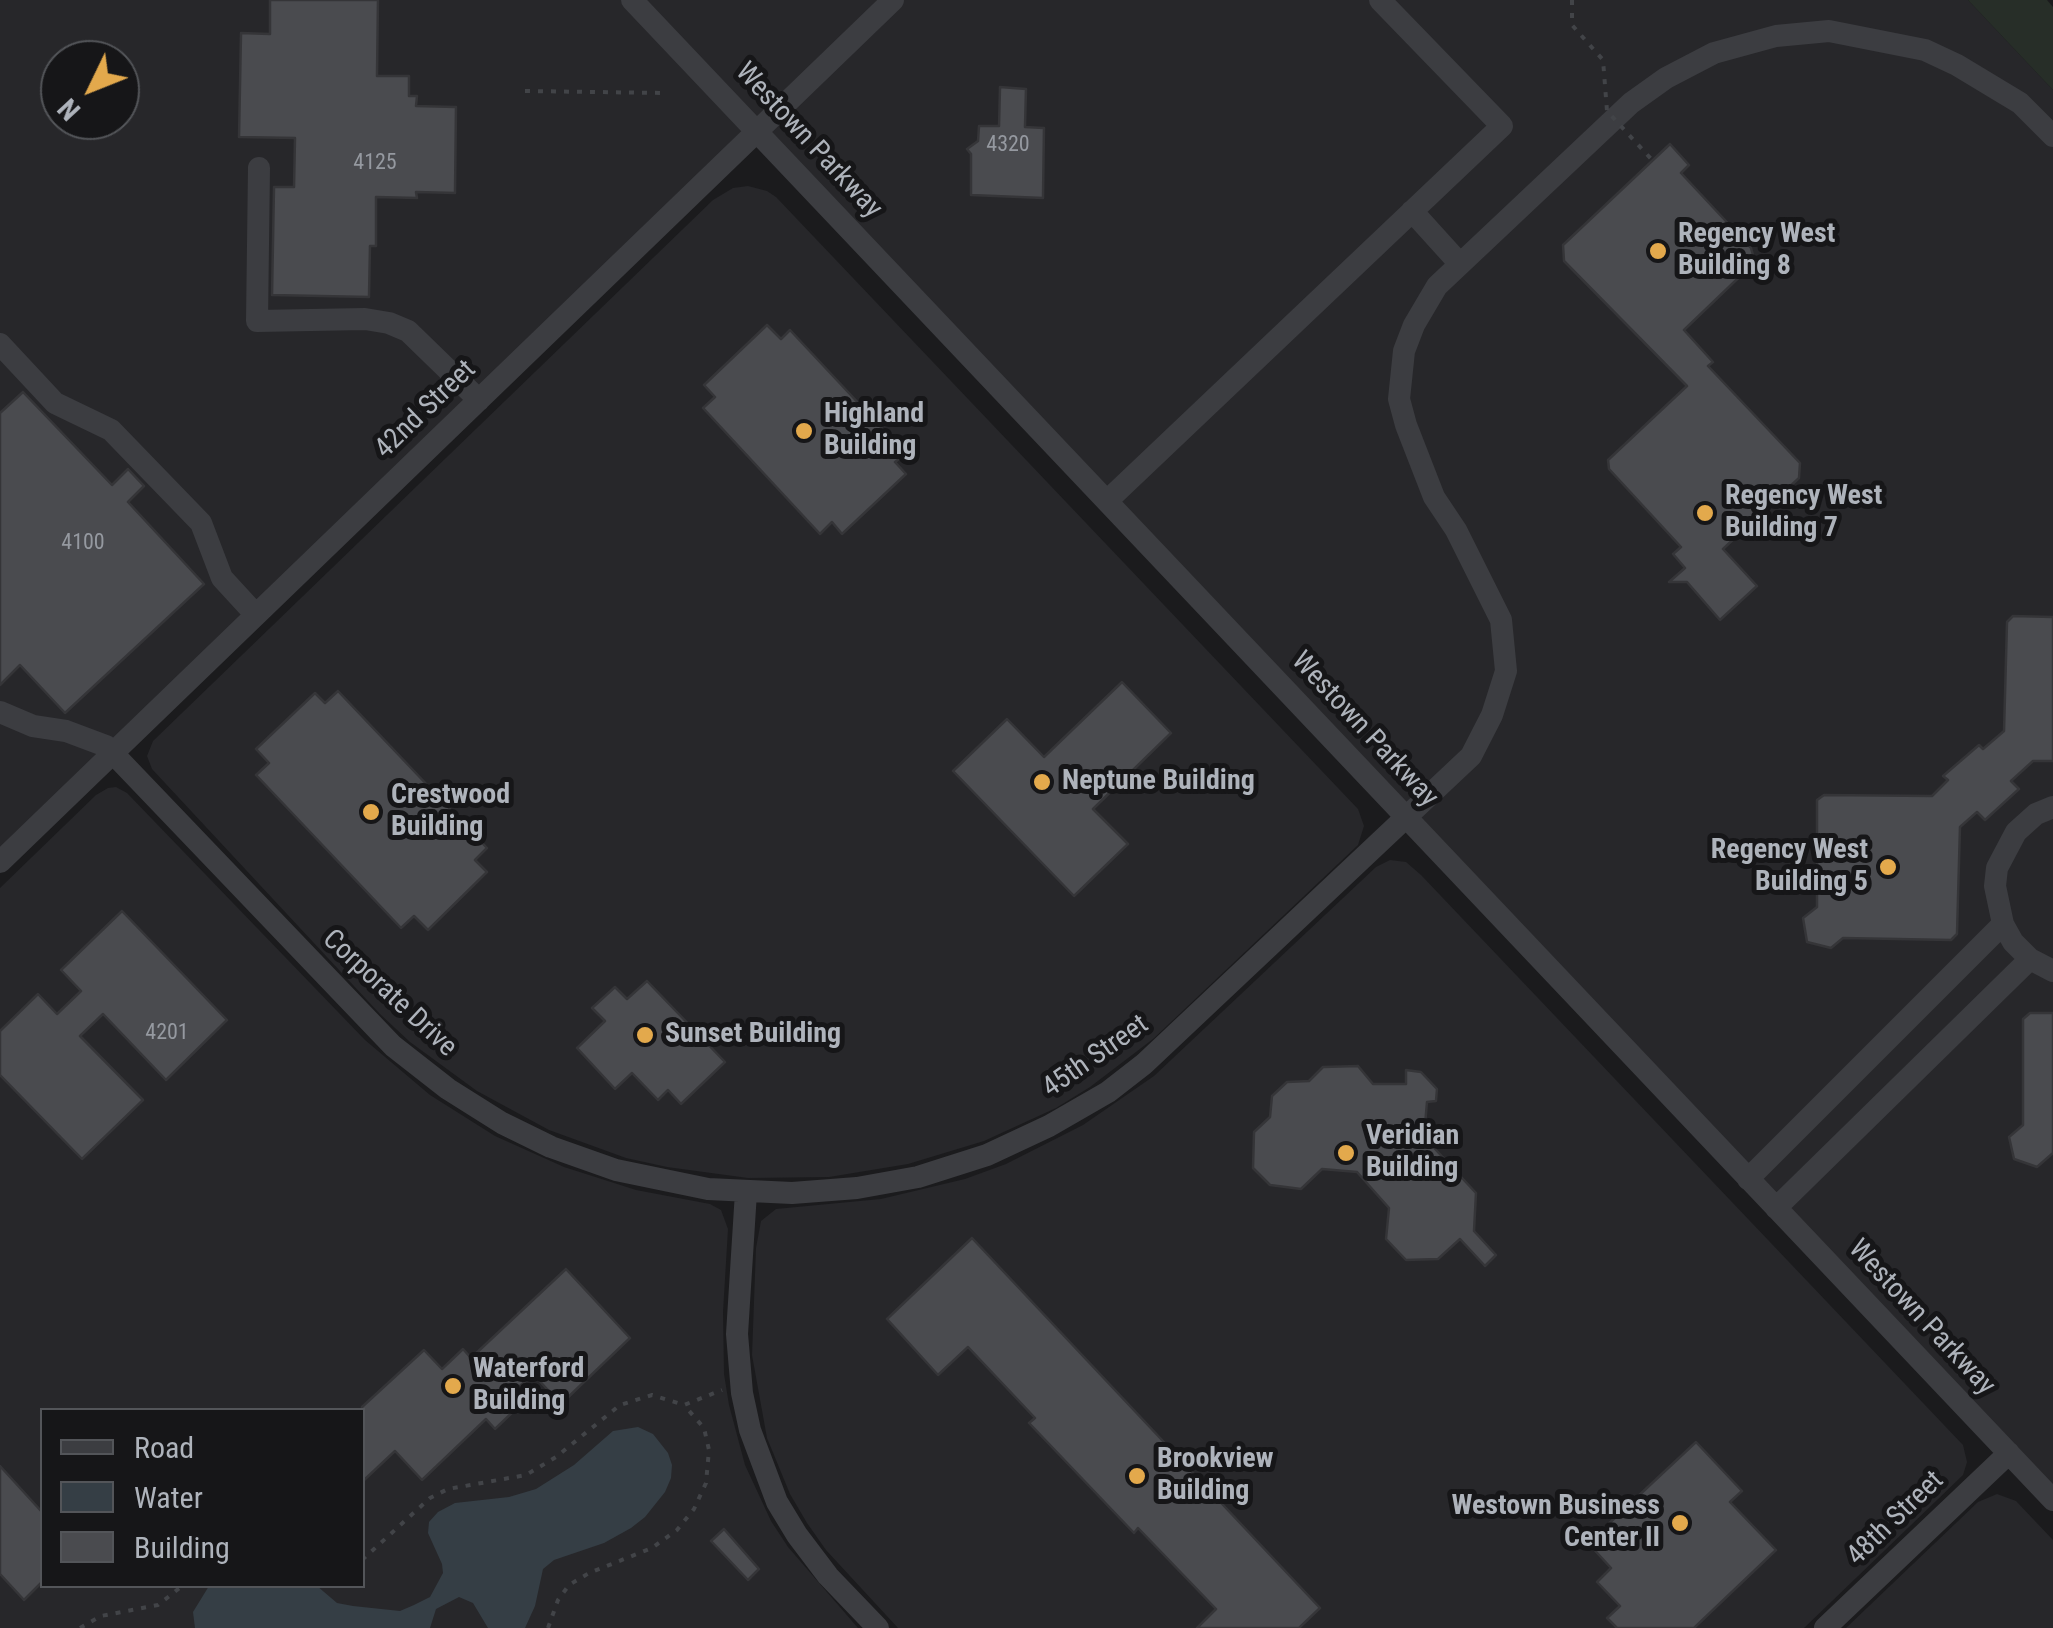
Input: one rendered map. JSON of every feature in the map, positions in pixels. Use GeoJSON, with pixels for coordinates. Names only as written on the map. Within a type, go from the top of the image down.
{"type":"FeatureCollection","features":[{"type":"Feature","properties":{"kind":"street","name":"Westown Parkway"},"geometry":{"type":"LineString","coordinates":[[632,0],[2053,1500]]}},
{"type":"Feature","properties":{"kind":"street","name":"42nd Street"},"geometry":{"type":"LineString","coordinates":[[0,862],[893,0]]}},
{"type":"Feature","properties":{"kind":"street"},"geometry":{"type":"LineString","coordinates":[[1107,501],[1502,126],[1380,0]]}},
{"type":"Feature","properties":{"kind":"street","name":"45th Street"},"geometry":{"type":"LineString","coordinates":[[746,1192],[830,1191],[918,1177],[1000,1149],[1083,1107],[1176,1036],[1471,756],[1492,715],[1506,671],[1501,620],[1456,530],[1434,497],[1399,400],[1404,351],[1437,286],[1632,104],[1666,78],[1714,53],[1776,36],[1829,31],[1925,50],[1958,64],[2020,104],[2053,136]]}},
{"type":"Feature","properties":{"kind":"street"},"geometry":{"type":"LineString","coordinates":[[259,168],[257,321],[365,319],[389,323],[408,331],[478,400]]}},
{"type":"Feature","properties":{"kind":"street"},"geometry":{"type":"LineString","coordinates":[[1412,211],[1460,264]]}},
{"type":"Feature","properties":{"kind":"street"},"geometry":{"type":"LineString","coordinates":[[0,344],[56,403],[111,430],[200,523],[222,578],[256,614]]}},
{"type":"Feature","properties":{"kind":"street","name":"Corporate Drive"},"geometry":{"type":"LineString","coordinates":[[0,712],[33,726],[66,731],[106,746],[392,1046],[448,1090],[502,1123],[584,1159],[669,1182],[746,1192]]}},
{"type":"Feature","properties":{"kind":"street"},"geometry":{"type":"LineString","coordinates":[[2053,807],[2036,814],[2016,832],[1997,868],[1995,886],[2002,924],[2013,942],[2030,959],[2053,971]]}},
{"type":"Feature","properties":{"kind":"street"},"geometry":{"type":"LineString","coordinates":[[1748,1178],[2002,924]]}},
{"type":"Feature","properties":{"kind":"street"},"geometry":{"type":"LineString","coordinates":[[1776,1208],[2030,959]]}},
{"type":"Feature","properties":{"kind":"street"},"geometry":{"type":"LineString","coordinates":[[746,1192],[737,1334],[750,1430],[777,1502],[812,1556],[878,1628]]}},
{"type":"Feature","properties":{"kind":"street","name":"48th Street"},"geometry":{"type":"LineString","coordinates":[[1825,1628],[2008,1454]]}},
{"type":"Feature","properties":{"kind":"path"},"geometry":{"type":"LineString","coordinates":[[1572,0],[1572,25],[1603,60],[1607,112],[1653,160]]}},
{"type":"Feature","properties":{"kind":"path"},"geometry":{"type":"LineString","coordinates":[[525,91],[664,94]]}},
{"type":"Feature","properties":{"kind":"path"},"geometry":{"type":"LineString","coordinates":[[684,1406],[716,1391],[741,1385]]}},
{"type":"Feature","properties":{"kind":"path"},"geometry":{"type":"LineString","coordinates":[[365,1557],[430,1498],[448,1489],[526,1475],[556,1458],[620,1404],[652,1396],[684,1406],[704,1428],[709,1450],[706,1483],[694,1509],[677,1530],[652,1548],[590,1572],[569,1585],[558,1600],[548,1628]]}},
{"type":"Feature","properties":{"kind":"path"},"geometry":{"type":"LineString","coordinates":[[80,1628],[102,1616],[158,1605],[179,1588]]}},
{"type":"Feature","properties":{"kind":"shaded area"},"geometry":{"type":"Polygon","coordinates":[[[0,0],[1968,0],[2053,90],[2053,1500],[758,131],[0,862],[0,0]]]}},
{"type":"Feature","properties":{"kind":"shaded area"},"geometry":{"type":"Polygon","coordinates":[[[1968,0],[2047,0],[2053,7],[2053,90],[1968,0]]]}},
{"type":"Feature","properties":{"kind":"shaded area"},"geometry":{"type":"Polygon","coordinates":[[[748,186],[776,197],[1358,809],[1364,826],[1358,845],[1153,1039],[1090,1087],[1056,1108],[984,1141],[908,1164],[829,1177],[748,1178],[626,1158],[549,1130],[477,1091],[410,1042],[380,1014],[152,769],[147,756],[153,741],[713,200],[733,188],[748,186]]]}},
{"type":"Feature","properties":{"kind":"shaded area"},"geometry":{"type":"Polygon","coordinates":[[[116,787],[127,793],[365,1040],[430,1095],[495,1136],[564,1167],[636,1190],[710,1204],[721,1210],[728,1229],[724,1374],[745,1465],[788,1547],[858,1628],[0,1628],[0,888],[96,795],[116,787]]]}},
{"type":"Feature","properties":{"kind":"shaded area"},"geometry":{"type":"Polygon","coordinates":[[[1390,860],[1406,862],[1421,875],[1963,1445],[1967,1462],[1963,1475],[1804,1628],[898,1628],[826,1550],[807,1523],[790,1494],[767,1438],[752,1355],[756,1248],[761,1221],[776,1209],[881,1199],[965,1179],[1006,1164],[1083,1125],[1154,1076],[1376,867],[1390,860]]]}},
{"type":"Feature","properties":{"kind":"shaded area"},"geometry":{"type":"Polygon","coordinates":[[[1997,1494],[2016,1501],[2053,1540],[2053,1628],[1846,1628],[1978,1502],[1997,1494]]]}},
{"type":"Feature","properties":{"kind":"water"},"geometry":{"type":"Polygon","coordinates":[[[638,1427],[653,1434],[672,1465],[665,1492],[631,1528],[604,1543],[554,1560],[543,1569],[535,1606],[525,1628],[488,1628],[473,1603],[459,1597],[436,1609],[430,1628],[195,1628],[193,1612],[208,1588],[319,1588],[337,1603],[353,1606],[400,1611],[414,1605],[430,1597],[443,1573],[428,1533],[429,1522],[438,1512],[455,1503],[509,1497],[536,1489],[574,1465],[613,1431],[638,1427]]]}},
{"type":"Feature","properties":{"kind":"building"},"geometry":{"type":"Polygon","coordinates":[[[270,0],[378,0],[377,76],[409,76],[409,96],[417,96],[416,106],[456,107],[455,193],[416,192],[417,198],[376,197],[376,246],[370,246],[369,297],[272,295],[274,187],[294,187],[295,138],[239,137],[241,33],[270,34],[270,0]]]}},
{"type":"Feature","properties":{"kind":"building"},"geometry":{"type":"Polygon","coordinates":[[[1000,87],[1026,89],[1025,127],[1044,128],[1043,198],[971,195],[971,154],[967,149],[978,141],[979,126],[999,126],[1000,87]]]}},
{"type":"Feature","properties":{"kind":"building"},"geometry":{"type":"Polygon","coordinates":[[[1670,144],[1689,165],[1681,173],[1751,248],[1755,262],[1684,330],[1713,362],[1708,366],[1800,463],[1799,478],[1723,549],[1757,586],[1720,620],[1687,582],[1669,582],[1685,568],[1673,554],[1681,547],[1609,469],[1608,460],[1687,386],[1564,261],[1563,245],[1670,144]]]}},
{"type":"Feature","properties":{"kind":"building","name":"Highland Building"},"geometry":{"type":"Polygon","coordinates":[[[767,325],[781,339],[790,330],[906,454],[895,462],[906,474],[842,534],[832,522],[820,534],[703,408],[715,397],[704,385],[767,325]]]}},
{"type":"Feature","properties":{"kind":"building"},"geometry":{"type":"Polygon","coordinates":[[[23,392],[112,485],[128,469],[144,486],[128,502],[204,584],[65,713],[20,665],[0,685],[0,413],[23,392]]]}},
{"type":"Feature","properties":{"kind":"building","name":"Regency West Building 5"},"geometry":{"type":"Polygon","coordinates":[[[2013,616],[2053,617],[2053,761],[2033,761],[2011,781],[2019,789],[1985,820],[1977,812],[1960,827],[1957,934],[1951,940],[1843,938],[1831,948],[1807,942],[1803,918],[1817,907],[1817,800],[1824,795],[1932,796],[1948,780],[1943,776],[1979,745],[1983,749],[2004,731],[2007,622],[2013,616]]]}},
{"type":"Feature","properties":{"kind":"building","name":"Neptune Building"},"geometry":{"type":"Polygon","coordinates":[[[1122,682],[1171,733],[1093,809],[1128,844],[1074,896],[953,771],[1007,719],[1044,757],[1122,682]]]}},
{"type":"Feature","properties":{"kind":"building","name":"Crestwood Building"},"geometry":{"type":"Polygon","coordinates":[[[338,691],[487,848],[475,860],[487,872],[428,930],[414,916],[401,928],[256,775],[269,763],[256,749],[315,693],[325,703],[338,691]]]}},
{"type":"Feature","properties":{"kind":"building"},"geometry":{"type":"Polygon","coordinates":[[[122,911],[227,1020],[166,1080],[103,1014],[80,1036],[143,1100],[82,1159],[0,1075],[0,1031],[38,994],[57,1014],[81,991],[61,970],[122,911]]]}},
{"type":"Feature","properties":{"kind":"building","name":"Sunset Building"},"geometry":{"type":"Polygon","coordinates":[[[647,981],[725,1062],[681,1104],[668,1090],[658,1100],[632,1073],[615,1089],[577,1048],[605,1021],[592,1008],[615,987],[627,999],[647,981]]]}},
{"type":"Feature","properties":{"kind":"building"},"geometry":{"type":"Polygon","coordinates":[[[2030,1013],[2053,1013],[2053,1153],[2037,1167],[2014,1159],[2009,1137],[2023,1125],[2023,1019],[2030,1013]]]}},
{"type":"Feature","properties":{"kind":"building","name":"Veridian Building"},"geometry":{"type":"Polygon","coordinates":[[[1358,1066],[1373,1084],[1406,1084],[1406,1070],[1421,1072],[1437,1089],[1436,1101],[1427,1102],[1424,1137],[1476,1193],[1474,1231],[1496,1255],[1485,1266],[1460,1239],[1438,1259],[1406,1260],[1386,1239],[1389,1208],[1357,1172],[1322,1169],[1301,1189],[1270,1185],[1253,1168],[1254,1132],[1270,1117],[1272,1096],[1287,1082],[1309,1081],[1323,1067],[1358,1066]]]}},
{"type":"Feature","properties":{"kind":"building","name":"Brookview Building"},"geometry":{"type":"Polygon","coordinates":[[[972,1238],[1320,1608],[1299,1628],[1197,1628],[1216,1609],[1138,1528],[1134,1533],[1029,1423],[1035,1418],[968,1347],[938,1375],[887,1319],[972,1238]]]}},
{"type":"Feature","properties":{"kind":"building","name":"Waterford Building"},"geometry":{"type":"Polygon","coordinates":[[[566,1269],[630,1338],[561,1404],[533,1374],[507,1398],[517,1408],[495,1429],[486,1419],[422,1480],[395,1451],[365,1479],[362,1407],[424,1350],[442,1369],[463,1349],[471,1358],[566,1269]]]}},
{"type":"Feature","properties":{"kind":"building","name":"Westown Business Center II"},"geometry":{"type":"Polygon","coordinates":[[[1696,1442],[1742,1491],[1730,1502],[1776,1550],[1694,1628],[1617,1628],[1607,1618],[1620,1606],[1597,1582],[1611,1568],[1588,1543],[1696,1442]]]}},
{"type":"Feature","properties":{"kind":"building"},"geometry":{"type":"Polygon","coordinates":[[[0,1466],[40,1510],[40,1584],[24,1600],[0,1574],[0,1466]]]}},
{"type":"Feature","properties":{"kind":"building"},"geometry":{"type":"Polygon","coordinates":[[[724,1529],[759,1569],[748,1580],[711,1541],[724,1529]]]}},
{"type":"Feature","properties":{"kind":"place","name":"Regency West Building 8"},"geometry":{"type":"Point","coordinates":[1658,251]}},
{"type":"Feature","properties":{"kind":"place","name":"Highland Building"},"geometry":{"type":"Point","coordinates":[804,431]}},
{"type":"Feature","properties":{"kind":"place","name":"Regency West Building 7"},"geometry":{"type":"Point","coordinates":[1705,513]}},
{"type":"Feature","properties":{"kind":"place","name":"Neptune Building"},"geometry":{"type":"Point","coordinates":[1042,782]}},
{"type":"Feature","properties":{"kind":"place","name":"Crestwood Building"},"geometry":{"type":"Point","coordinates":[371,812]}},
{"type":"Feature","properties":{"kind":"place","name":"Regency West Building 5"},"geometry":{"type":"Point","coordinates":[1888,867]}},
{"type":"Feature","properties":{"kind":"place","name":"Sunset Building"},"geometry":{"type":"Point","coordinates":[645,1035]}},
{"type":"Feature","properties":{"kind":"place","name":"Veridian Building"},"geometry":{"type":"Point","coordinates":[1346,1153]}},
{"type":"Feature","properties":{"kind":"place","name":"Waterford Building"},"geometry":{"type":"Point","coordinates":[453,1386]}},
{"type":"Feature","properties":{"kind":"place","name":"Brookview Building"},"geometry":{"type":"Point","coordinates":[1137,1476]}},
{"type":"Feature","properties":{"kind":"place","name":"Westown Business Center II"},"geometry":{"type":"Point","coordinates":[1680,1523]}}]}
